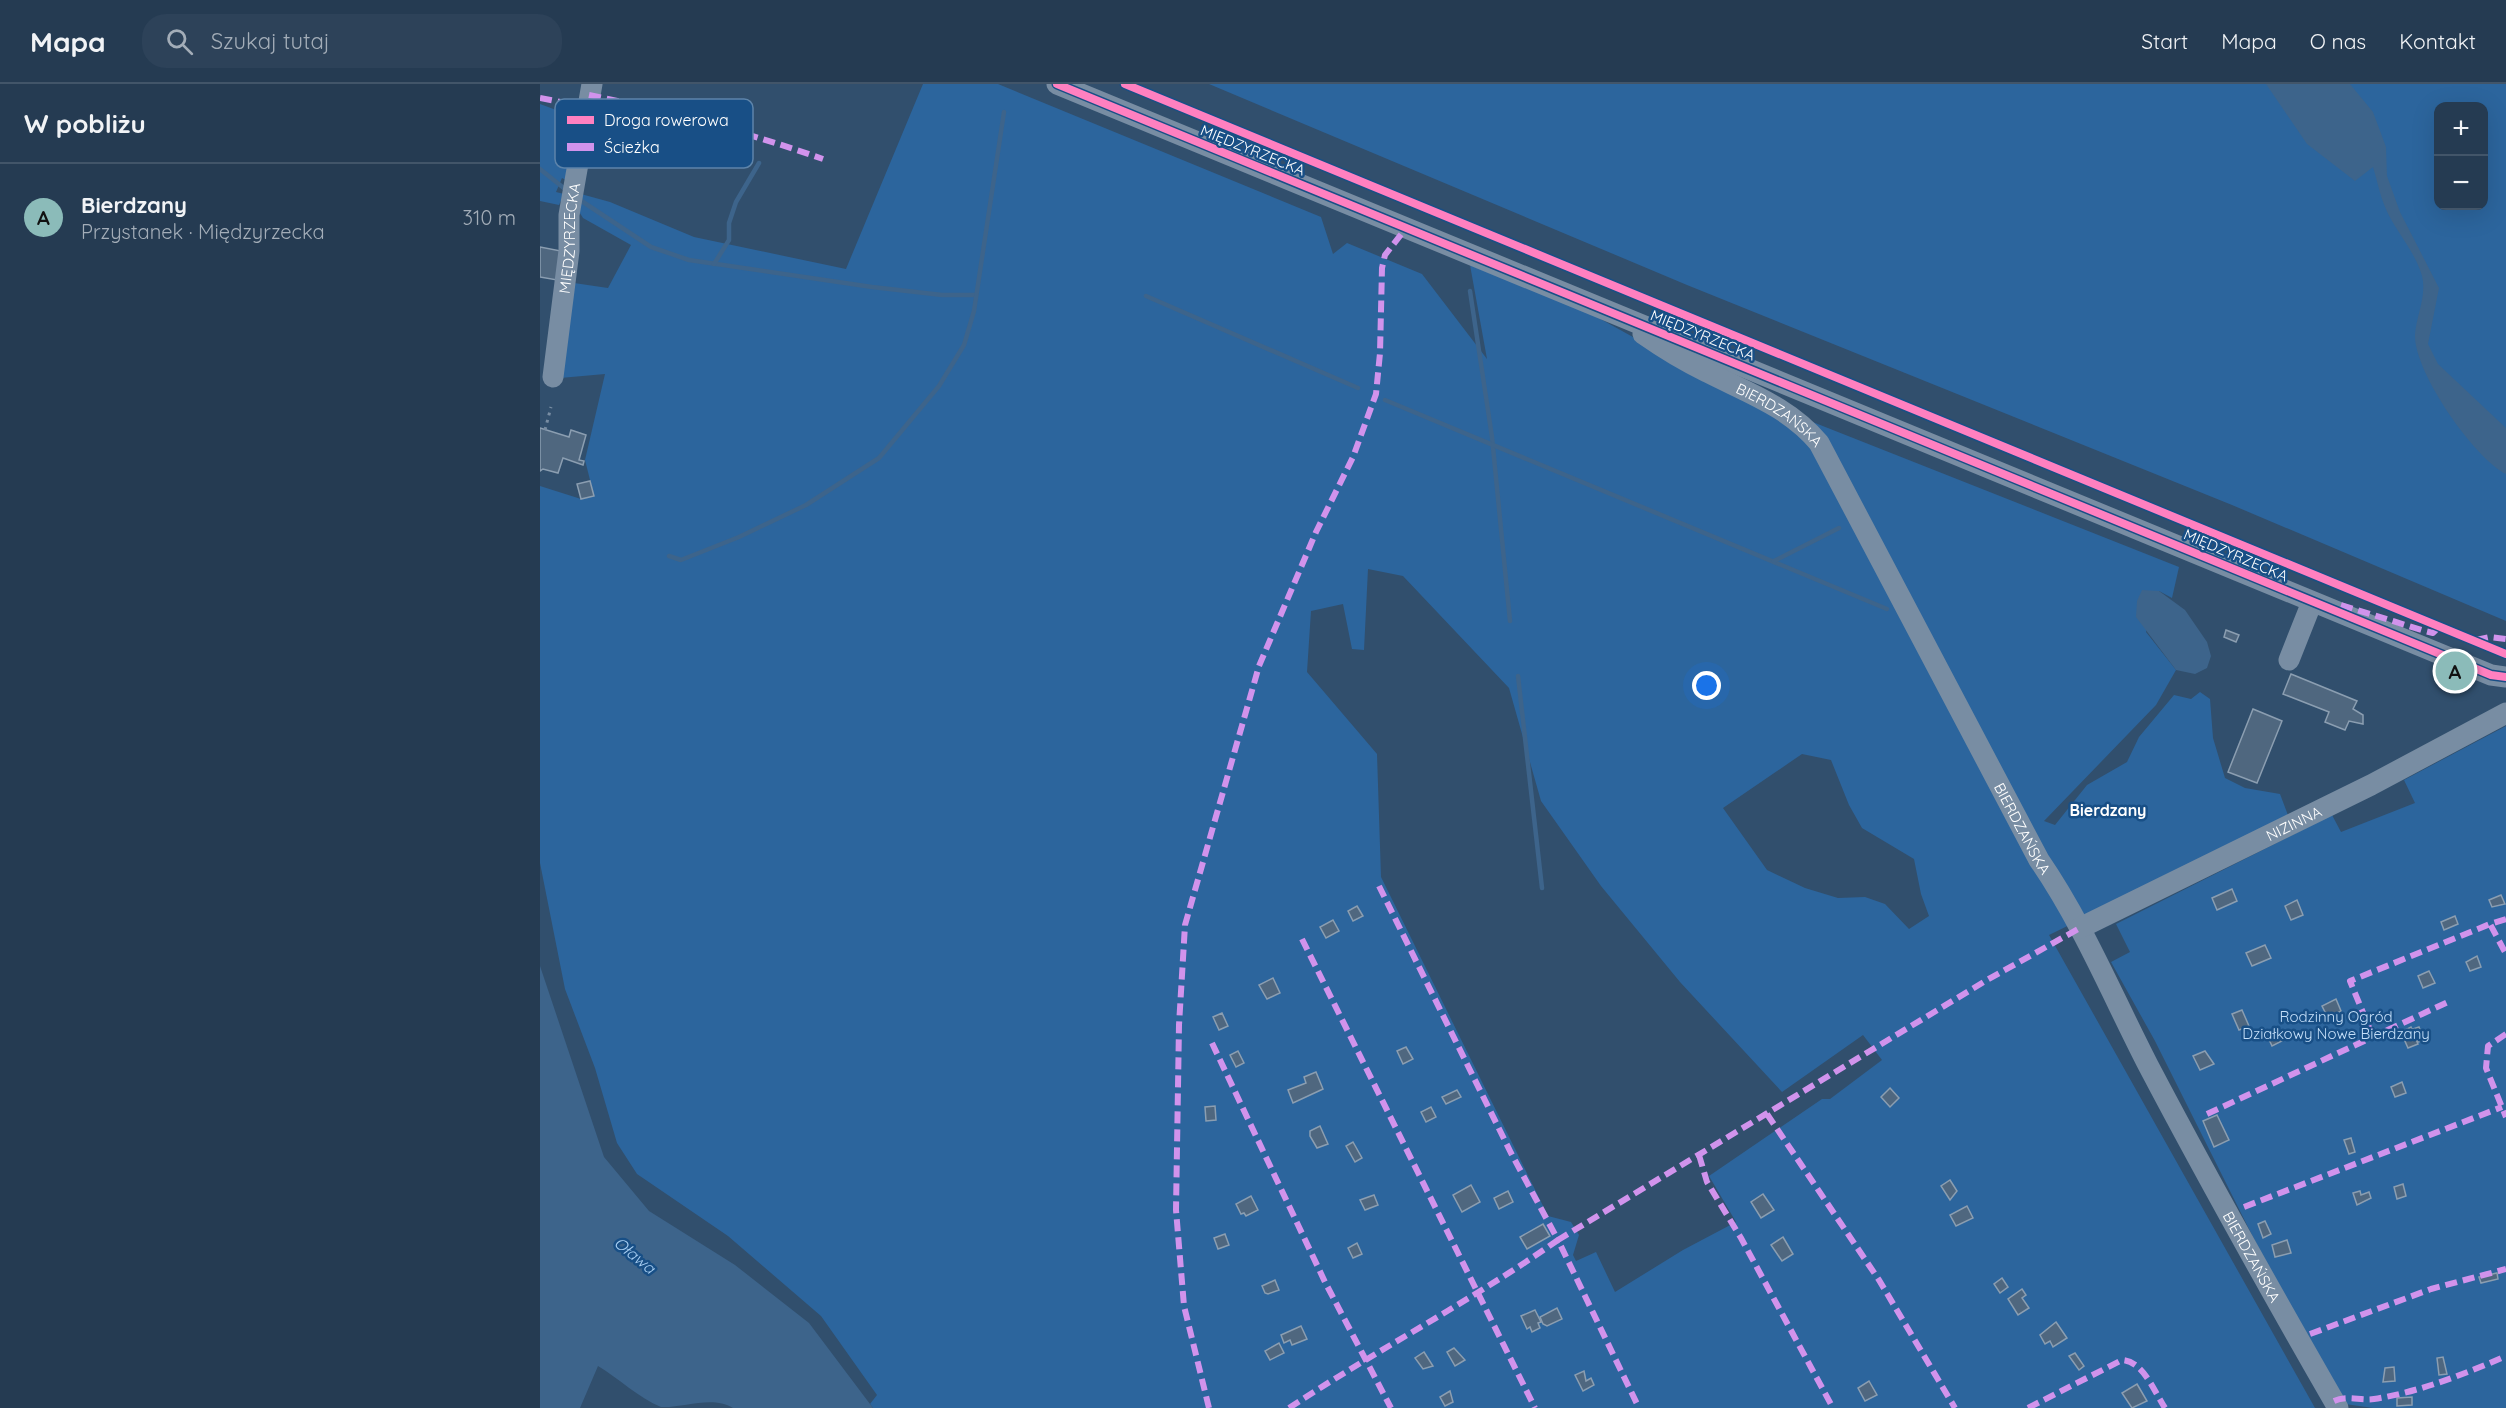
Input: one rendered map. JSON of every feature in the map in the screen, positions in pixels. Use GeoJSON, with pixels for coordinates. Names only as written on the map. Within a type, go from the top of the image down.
{"type":"FeatureCollection","features":[{"type":"Feature","properties":{"kind":"street","name":"MIĘDZYRZECKA"},"geometry":{"type":"LineString","coordinates":[[589,99],[592,84]]}},
{"type":"Feature","properties":{"kind":"street","name":"MIĘDZYRZECKA"},"geometry":{"type":"LineString","coordinates":[[1057,84],[2463,664],[2506,677]]}},
{"type":"Feature","properties":{"kind":"street","name":"MIĘDZYRZECKA"},"geometry":{"type":"LineString","coordinates":[[554,368],[569,251],[569,215],[577,168]]}},
{"type":"Feature","properties":{"kind":"street","name":"BIERDZAŃSKA"},"geometry":{"type":"LineString","coordinates":[[1635,321],[1638,331],[1666,350],[1783,410],[1807,428],[1820,443],[2035,852],[2066,899],[2117,1005],[2228,1216],[2338,1408]]}},
{"type":"Feature","properties":{"kind":"street"},"geometry":{"type":"LineString","coordinates":[[2289,660],[2312,602]]}},
{"type":"Feature","properties":{"kind":"street","name":"NIZINNA"},"geometry":{"type":"LineString","coordinates":[[2080,928],[2371,785],[2506,714]]}},
{"type":"Feature","properties":{"kind":"path"},"geometry":{"type":"LineString","coordinates":[[545,430],[552,407]]}},
{"type":"Feature","properties":{"kind":"green space"},"geometry":{"type":"Polygon","coordinates":[[[923,84],[998,84],[1321,217],[1333,254],[1347,243],[1422,274],[1487,359],[1470,265],[1586,311],[1660,352],[1800,417],[2179,567],[2172,598],[2159,591],[2146,632],[2176,670],[2156,705],[2044,821],[2055,825],[2087,785],[2127,762],[2139,737],[2174,695],[2191,699],[2200,692],[2210,699],[2213,738],[2225,778],[2245,788],[2280,794],[2289,818],[2049,935],[2315,1408],[873,1408],[870,1404],[877,1395],[821,1316],[728,1236],[637,1174],[617,1143],[595,1068],[565,989],[540,863],[540,486],[581,499],[594,496],[585,460],[605,374],[560,378],[574,283],[608,288],[631,245],[583,218],[578,210],[581,194],[610,202],[694,237],[846,269],[923,84]],[[1368,569],[1364,650],[1352,649],[1343,604],[1311,611],[1307,672],[1377,754],[1381,877],[1548,1216],[1571,1222],[1579,1235],[1573,1255],[1576,1261],[1596,1252],[1615,1292],[1683,1250],[1736,1222],[1709,1176],[1822,1099],[1830,1099],[1882,1060],[1863,1035],[1782,1092],[1680,982],[1601,886],[1541,801],[1509,688],[1403,576],[1368,569]],[[1802,754],[1723,808],[1767,870],[1805,888],[1838,898],[1865,897],[1885,904],[1909,929],[1929,916],[1921,894],[1914,859],[1862,828],[1849,805],[1831,760],[1802,754]]]}},
{"type":"Feature","properties":{"kind":"green space"},"geometry":{"type":"Polygon","coordinates":[[[1209,84],[2506,84],[2506,621],[2232,505],[1687,285],[1209,84]]]}},
{"type":"Feature","properties":{"kind":"green space"},"geometry":{"type":"Polygon","coordinates":[[[540,104],[555,110],[555,168],[568,168],[566,180],[562,178],[556,192],[564,194],[559,205],[540,201],[540,104]]]}},
{"type":"Feature","properties":{"kind":"green space","name":"Rodzinny Ogród Działkowy Nowe Bierdzany"},"geometry":{"type":"Polygon","coordinates":[[[2506,726],[2506,1408],[2373,1408],[2345,1404],[2258,1247],[2155,1041],[2111,962],[2130,952],[2116,924],[2332,815],[2341,832],[2415,803],[2404,780],[2506,726]]]}},
{"type":"Feature","properties":{"kind":"water"},"geometry":{"type":"Polygon","coordinates":[[[2266,84],[2350,84],[2373,112],[2386,147],[2387,176],[2400,212],[2439,288],[2428,344],[2438,364],[2506,428],[2506,474],[2478,451],[2463,433],[2424,370],[2417,351],[2415,335],[2423,291],[2422,276],[2415,258],[2385,207],[2373,167],[2355,181],[2307,144],[2266,84]]]}},
{"type":"Feature","properties":{"kind":"water"},"geometry":{"type":"Polygon","coordinates":[[[2142,590],[2159,591],[2185,610],[2207,642],[2211,656],[2207,668],[2195,674],[2176,670],[2136,617],[2137,601],[2142,590]]]}},
{"type":"Feature","properties":{"kind":"water","name":"Oława"},"geometry":{"type":"Polygon","coordinates":[[[540,966],[604,1157],[649,1211],[735,1265],[809,1323],[873,1408],[733,1408],[716,1402],[661,1407],[598,1366],[580,1408],[540,1408],[540,966]]]}},
{"type":"Feature","properties":{"kind":"building"},"geometry":{"type":"Polygon","coordinates":[[[540,247],[561,251],[557,280],[540,277],[540,247]]]}},
{"type":"Feature","properties":{"kind":"building"},"geometry":{"type":"Polygon","coordinates":[[[540,428],[569,437],[571,430],[586,435],[579,460],[584,461],[583,465],[563,458],[558,473],[543,469],[540,471],[540,428]]]}},
{"type":"Feature","properties":{"kind":"building"},"geometry":{"type":"Polygon","coordinates":[[[590,481],[594,496],[581,499],[577,484],[590,481]]]}},
{"type":"Feature","properties":{"kind":"building"},"geometry":{"type":"Polygon","coordinates":[[[2226,630],[2239,635],[2236,642],[2224,637],[2226,630]]]}},
{"type":"Feature","properties":{"kind":"building"},"geometry":{"type":"Polygon","coordinates":[[[2291,674],[2357,701],[2353,709],[2363,715],[2363,724],[2349,721],[2345,730],[2325,722],[2329,712],[2283,694],[2291,674]]]}},
{"type":"Feature","properties":{"kind":"building"},"geometry":{"type":"Polygon","coordinates":[[[2253,709],[2282,721],[2257,783],[2228,772],[2253,709]]]}},
{"type":"Feature","properties":{"kind":"building"},"geometry":{"type":"Polygon","coordinates":[[[2232,889],[2237,901],[2217,910],[2212,898],[2232,889]]]}},
{"type":"Feature","properties":{"kind":"building"},"geometry":{"type":"Polygon","coordinates":[[[2501,895],[2505,904],[2492,907],[2489,900],[2501,895]]]}},
{"type":"Feature","properties":{"kind":"building"},"geometry":{"type":"Polygon","coordinates":[[[2297,900],[2303,915],[2291,920],[2285,906],[2297,900]]]}},
{"type":"Feature","properties":{"kind":"building"},"geometry":{"type":"Polygon","coordinates":[[[1357,906],[1363,916],[1353,921],[1348,911],[1357,906]]]}},
{"type":"Feature","properties":{"kind":"building"},"geometry":{"type":"Polygon","coordinates":[[[2455,916],[2458,924],[2444,930],[2441,922],[2455,916]]]}},
{"type":"Feature","properties":{"kind":"building"},"geometry":{"type":"Polygon","coordinates":[[[1333,920],[1339,931],[1326,938],[1320,927],[1333,920]]]}},
{"type":"Feature","properties":{"kind":"building"},"geometry":{"type":"Polygon","coordinates":[[[2265,945],[2271,958],[2252,966],[2246,953],[2265,945]]]}},
{"type":"Feature","properties":{"kind":"building"},"geometry":{"type":"Polygon","coordinates":[[[2477,956],[2481,967],[2470,971],[2466,962],[2477,956]]]}},
{"type":"Feature","properties":{"kind":"building"},"geometry":{"type":"Polygon","coordinates":[[[2429,971],[2435,983],[2423,988],[2418,976],[2429,971]]]}},
{"type":"Feature","properties":{"kind":"building"},"geometry":{"type":"Polygon","coordinates":[[[1273,978],[1280,993],[1267,999],[1259,985],[1273,978]]]}},
{"type":"Feature","properties":{"kind":"building"},"geometry":{"type":"Polygon","coordinates":[[[2336,999],[2341,1011],[2328,1018],[2322,1006],[2336,999]]]}},
{"type":"Feature","properties":{"kind":"building"},"geometry":{"type":"Polygon","coordinates":[[[2242,1010],[2249,1026],[2239,1030],[2232,1014],[2242,1010]]]}},
{"type":"Feature","properties":{"kind":"building"},"geometry":{"type":"Polygon","coordinates":[[[1222,1013],[1228,1026],[1219,1030],[1213,1017],[1222,1013]]]}},
{"type":"Feature","properties":{"kind":"building"},"geometry":{"type":"Polygon","coordinates":[[[2411,1027],[2418,1044],[2408,1048],[2401,1032],[2411,1027]]]}},
{"type":"Feature","properties":{"kind":"building"},"geometry":{"type":"Polygon","coordinates":[[[2419,1027],[2424,1040],[2418,1042],[2413,1029],[2419,1027]]]}},
{"type":"Feature","properties":{"kind":"building"},"geometry":{"type":"Polygon","coordinates":[[[2277,1029],[2282,1041],[2272,1046],[2266,1033],[2277,1029]]]}},
{"type":"Feature","properties":{"kind":"building"},"geometry":{"type":"Polygon","coordinates":[[[1406,1047],[1413,1059],[1403,1064],[1397,1051],[1406,1047]]]}},
{"type":"Feature","properties":{"kind":"building"},"geometry":{"type":"Polygon","coordinates":[[[1238,1051],[1244,1063],[1236,1067],[1230,1055],[1238,1051]]]}},
{"type":"Feature","properties":{"kind":"building"},"geometry":{"type":"Polygon","coordinates":[[[2205,1051],[2214,1064],[2200,1070],[2193,1056],[2205,1051]]]}},
{"type":"Feature","properties":{"kind":"building"},"geometry":{"type":"Polygon","coordinates":[[[1316,1072],[1323,1089],[1293,1103],[1288,1090],[1306,1083],[1304,1077],[1316,1072]]]}},
{"type":"Feature","properties":{"kind":"building"},"geometry":{"type":"Polygon","coordinates":[[[2402,1082],[2406,1093],[2395,1097],[2391,1087],[2402,1082]]]}},
{"type":"Feature","properties":{"kind":"building"},"geometry":{"type":"Polygon","coordinates":[[[1890,1088],[1899,1098],[1890,1107],[1881,1097],[1890,1088]]]}},
{"type":"Feature","properties":{"kind":"building"},"geometry":{"type":"Polygon","coordinates":[[[1457,1090],[1461,1097],[1446,1104],[1442,1097],[1457,1090]]]}},
{"type":"Feature","properties":{"kind":"building"},"geometry":{"type":"Polygon","coordinates":[[[1215,1106],[1216,1120],[1206,1121],[1205,1107],[1215,1106]]]}},
{"type":"Feature","properties":{"kind":"building"},"geometry":{"type":"Polygon","coordinates":[[[1431,1107],[1436,1117],[1426,1122],[1421,1112],[1431,1107]]]}},
{"type":"Feature","properties":{"kind":"building"},"geometry":{"type":"Polygon","coordinates":[[[2217,1115],[2229,1140],[2214,1147],[2203,1121],[2217,1115]]]}},
{"type":"Feature","properties":{"kind":"building"},"geometry":{"type":"Polygon","coordinates":[[[1320,1126],[1328,1144],[1317,1148],[1310,1136],[1310,1131],[1320,1126]]]}},
{"type":"Feature","properties":{"kind":"building"},"geometry":{"type":"Polygon","coordinates":[[[2351,1138],[2355,1152],[2349,1154],[2344,1140],[2351,1138]]]}},
{"type":"Feature","properties":{"kind":"building"},"geometry":{"type":"Polygon","coordinates":[[[1353,1142],[1362,1158],[1355,1162],[1346,1146],[1353,1142]]]}},
{"type":"Feature","properties":{"kind":"building"},"geometry":{"type":"Polygon","coordinates":[[[1950,1180],[1957,1191],[1950,1200],[1941,1186],[1950,1180]]]}},
{"type":"Feature","properties":{"kind":"building"},"geometry":{"type":"Polygon","coordinates":[[[2403,1184],[2406,1196],[2397,1199],[2394,1187],[2403,1184]]]}},
{"type":"Feature","properties":{"kind":"building"},"geometry":{"type":"Polygon","coordinates":[[[1471,1185],[1480,1202],[1462,1212],[1453,1195],[1471,1185]]]}},
{"type":"Feature","properties":{"kind":"building"},"geometry":{"type":"Polygon","coordinates":[[[1508,1191],[1513,1202],[1499,1209],[1494,1198],[1508,1191]]]}},
{"type":"Feature","properties":{"kind":"building"},"geometry":{"type":"Polygon","coordinates":[[[2360,1191],[2361,1195],[2369,1192],[2371,1198],[2357,1205],[2353,1193],[2360,1191]]]}},
{"type":"Feature","properties":{"kind":"building"},"geometry":{"type":"Polygon","coordinates":[[[1763,1194],[1774,1210],[1761,1218],[1751,1202],[1763,1194]]]}},
{"type":"Feature","properties":{"kind":"building"},"geometry":{"type":"Polygon","coordinates":[[[1374,1195],[1378,1205],[1365,1210],[1360,1200],[1374,1195]]]}},
{"type":"Feature","properties":{"kind":"building"},"geometry":{"type":"Polygon","coordinates":[[[1251,1196],[1258,1210],[1246,1216],[1244,1213],[1241,1214],[1236,1204],[1251,1196]]]}},
{"type":"Feature","properties":{"kind":"building"},"geometry":{"type":"Polygon","coordinates":[[[1967,1206],[1973,1218],[1956,1226],[1950,1215],[1967,1206]]]}},
{"type":"Feature","properties":{"kind":"building"},"geometry":{"type":"Polygon","coordinates":[[[2265,1221],[2271,1234],[2263,1238],[2258,1224],[2265,1221]]]}},
{"type":"Feature","properties":{"kind":"building"},"geometry":{"type":"Polygon","coordinates":[[[1543,1224],[1550,1236],[1527,1249],[1520,1237],[1543,1224]]]}},
{"type":"Feature","properties":{"kind":"building"},"geometry":{"type":"Polygon","coordinates":[[[1225,1234],[1229,1245],[1218,1249],[1214,1238],[1225,1234]]]}},
{"type":"Feature","properties":{"kind":"building"},"geometry":{"type":"Polygon","coordinates":[[[1783,1237],[1793,1254],[1782,1261],[1771,1245],[1783,1237]]]}},
{"type":"Feature","properties":{"kind":"building"},"geometry":{"type":"Polygon","coordinates":[[[2287,1240],[2291,1253],[2275,1257],[2272,1245],[2287,1240]]]}},
{"type":"Feature","properties":{"kind":"building"},"geometry":{"type":"Polygon","coordinates":[[[1357,1243],[1362,1254],[1353,1258],[1348,1248],[1357,1243]]]}},
{"type":"Feature","properties":{"kind":"building"},"geometry":{"type":"Polygon","coordinates":[[[2497,1273],[2498,1279],[2481,1283],[2479,1277],[2497,1273]]]}},
{"type":"Feature","properties":{"kind":"building"},"geometry":{"type":"Polygon","coordinates":[[[2002,1278],[2008,1287],[2000,1293],[1994,1284],[2002,1278]]]}},
{"type":"Feature","properties":{"kind":"building"},"geometry":{"type":"Polygon","coordinates":[[[1275,1280],[1279,1290],[1265,1293],[1262,1286],[1275,1280]]]}},
{"type":"Feature","properties":{"kind":"building"},"geometry":{"type":"Polygon","coordinates":[[[2022,1289],[2026,1295],[2022,1298],[2029,1308],[2018,1315],[2008,1299],[2022,1289]]]}},
{"type":"Feature","properties":{"kind":"building"},"geometry":{"type":"Polygon","coordinates":[[[1557,1308],[1562,1319],[1547,1326],[1543,1324],[1540,1317],[1557,1308]]]}},
{"type":"Feature","properties":{"kind":"building"},"geometry":{"type":"Polygon","coordinates":[[[1535,1310],[1541,1322],[1538,1323],[1540,1328],[1532,1332],[1530,1327],[1527,1329],[1521,1316],[1535,1310]]]}},
{"type":"Feature","properties":{"kind":"building"},"geometry":{"type":"Polygon","coordinates":[[[2056,1322],[2067,1338],[2053,1347],[2050,1341],[2045,1344],[2040,1335],[2056,1322]]]}},
{"type":"Feature","properties":{"kind":"building"},"geometry":{"type":"Polygon","coordinates":[[[1301,1326],[1307,1339],[1292,1345],[1290,1340],[1284,1343],[1281,1335],[1301,1326]]]}},
{"type":"Feature","properties":{"kind":"building"},"geometry":{"type":"Polygon","coordinates":[[[1279,1343],[1284,1353],[1270,1360],[1265,1351],[1279,1343]]]}},
{"type":"Feature","properties":{"kind":"building"},"geometry":{"type":"Polygon","coordinates":[[[1454,1348],[1465,1360],[1455,1366],[1447,1352],[1454,1348]]]}},
{"type":"Feature","properties":{"kind":"building"},"geometry":{"type":"Polygon","coordinates":[[[1424,1352],[1433,1366],[1423,1369],[1415,1358],[1424,1352]]]}},
{"type":"Feature","properties":{"kind":"building"},"geometry":{"type":"Polygon","coordinates":[[[2075,1353],[2084,1366],[2079,1370],[2069,1356],[2075,1353]]]}},
{"type":"Feature","properties":{"kind":"building"},"geometry":{"type":"Polygon","coordinates":[[[2443,1357],[2447,1374],[2439,1375],[2437,1358],[2443,1357]]]}},
{"type":"Feature","properties":{"kind":"building"},"geometry":{"type":"Polygon","coordinates":[[[2394,1367],[2395,1381],[2383,1382],[2385,1368],[2394,1367]]]}},
{"type":"Feature","properties":{"kind":"building"},"geometry":{"type":"Polygon","coordinates":[[[1584,1371],[1586,1381],[1591,1378],[1594,1385],[1583,1391],[1575,1375],[1584,1371]]]}},
{"type":"Feature","properties":{"kind":"building"},"geometry":{"type":"Polygon","coordinates":[[[1869,1381],[1877,1395],[1865,1401],[1858,1388],[1869,1381]]]}},
{"type":"Feature","properties":{"kind":"building"},"geometry":{"type":"Polygon","coordinates":[[[2137,1384],[2147,1401],[2132,1408],[2122,1393],[2137,1384]]]}},
{"type":"Feature","properties":{"kind":"building"},"geometry":{"type":"Polygon","coordinates":[[[1450,1391],[1453,1402],[1445,1406],[1440,1397],[1450,1391]]]}},
{"type":"Feature","properties":{"kind":"building"},"geometry":{"type":"Polygon","coordinates":[[[2412,1397],[2412,1405],[2397,1406],[2397,1398],[2412,1397]]]}},
{"type":"Feature","properties":{"kind":"waterway"},"geometry":{"type":"LineString","coordinates":[[669,556],[681,560],[739,537],[806,505],[879,458],[939,386],[964,345],[974,311],[1004,112]]}},
{"type":"Feature","properties":{"kind":"waterway"},"geometry":{"type":"LineString","coordinates":[[714,264],[729,240],[729,223],[736,202],[759,163]]}},
{"type":"Feature","properties":{"kind":"waterway"},"geometry":{"type":"LineString","coordinates":[[540,169],[565,189]]}},
{"type":"Feature","properties":{"kind":"waterway"},"geometry":{"type":"LineString","coordinates":[[580,200],[651,247],[689,260],[872,287],[942,295],[976,295]]}},
{"type":"Feature","properties":{"kind":"waterway"},"geometry":{"type":"LineString","coordinates":[[1470,291],[1492,437],[1510,621]]}},
{"type":"Feature","properties":{"kind":"waterway"},"geometry":{"type":"LineString","coordinates":[[1146,296],[1358,388]]}},
{"type":"Feature","properties":{"kind":"waterway"},"geometry":{"type":"LineString","coordinates":[[1385,400],[1887,609]]}},
{"type":"Feature","properties":{"kind":"waterway"},"geometry":{"type":"LineString","coordinates":[[1774,561],[1839,528]]}},
{"type":"Feature","properties":{"kind":"waterway"},"geometry":{"type":"LineString","coordinates":[[1518,676],[1542,888]]}},
{"type":"Feature","properties":{"kind":"marked path"},"geometry":{"type":"LineString","coordinates":[[589,95],[607,99]]}},
{"type":"Feature","properties":{"kind":"marked path"},"geometry":{"type":"LineString","coordinates":[[540,98],[555,101]]}},
{"type":"Feature","properties":{"kind":"marked path"},"geometry":{"type":"LineString","coordinates":[[753,136],[823,159]]}},
{"type":"Feature","properties":{"kind":"marked path"},"geometry":{"type":"LineString","coordinates":[[1209,1408],[1184,1306],[1176,1210],[1179,1025],[1185,925],[1259,666],[1316,532],[1353,457],[1376,394],[1380,353],[1382,268],[1385,255],[1406,228]]}},
{"type":"Feature","properties":{"kind":"marked path"},"geometry":{"type":"LineString","coordinates":[[2341,605],[2433,633],[2439,627]]}},
{"type":"Feature","properties":{"kind":"marked path"},"geometry":{"type":"LineString","coordinates":[[2476,640],[2490,637],[2506,639]]}},
{"type":"Feature","properties":{"kind":"marked path"},"geometry":{"type":"LineString","coordinates":[[1379,886],[1511,1153],[1558,1240],[1987,980],[2080,928]]}},
{"type":"Feature","properties":{"kind":"marked path"},"geometry":{"type":"LineString","coordinates":[[2506,919],[2490,924],[2506,954]]}},
{"type":"Feature","properties":{"kind":"marked path"},"geometry":{"type":"LineString","coordinates":[[2373,1037],[2350,981],[2490,924]]}},
{"type":"Feature","properties":{"kind":"marked path"},"geometry":{"type":"LineString","coordinates":[[1302,939],[1535,1408]]}},
{"type":"Feature","properties":{"kind":"marked path"},"geometry":{"type":"LineString","coordinates":[[2207,1114],[2448,1002]]}},
{"type":"Feature","properties":{"kind":"marked path"},"geometry":{"type":"LineString","coordinates":[[2506,1034],[2488,1046],[2486,1068],[2506,1117]]}},
{"type":"Feature","properties":{"kind":"marked path"},"geometry":{"type":"LineString","coordinates":[[1212,1043],[1325,1282],[1391,1408]]}},
{"type":"Feature","properties":{"kind":"marked path"},"geometry":{"type":"LineString","coordinates":[[2244,1207],[2502,1107]]}},
{"type":"Feature","properties":{"kind":"marked path"},"geometry":{"type":"LineString","coordinates":[[1767,1114],[1879,1280],[1955,1408]]}},
{"type":"Feature","properties":{"kind":"marked path"},"geometry":{"type":"LineString","coordinates":[[1699,1155],[1707,1182],[1741,1238],[1833,1408]]}},
{"type":"Feature","properties":{"kind":"marked path"},"geometry":{"type":"LineString","coordinates":[[1289,1408],[1492,1284],[1558,1240],[1639,1408]]}},
{"type":"Feature","properties":{"kind":"marked path"},"geometry":{"type":"LineString","coordinates":[[2310,1334],[2431,1289],[2506,1269]]}},
{"type":"Feature","properties":{"kind":"marked path"},"geometry":{"type":"LineString","coordinates":[[2334,1401],[2344,1398],[2374,1399],[2408,1392],[2458,1376],[2506,1356]]}},
{"type":"Feature","properties":{"kind":"marked path"},"geometry":{"type":"LineString","coordinates":[[2028,1408],[2122,1360],[2142,1371],[2165,1408]]}},
{"type":"Feature","properties":{"kind":"cycle path"},"geometry":{"type":"LineString","coordinates":[[1057,84],[2491,675],[2506,677]]}},
{"type":"Feature","properties":{"kind":"cycle path"},"geometry":{"type":"LineString","coordinates":[[1125,84],[2506,654]]}},
{"type":"Feature","properties":{"kind":"place","name":"Bierdzany"},"geometry":{"type":"Point","coordinates":[2455,671]}},
{"type":"Feature","properties":{"kind":"district","name":"Bierdzany"},"geometry":{"type":"Point","coordinates":[2108,810]}}]}
